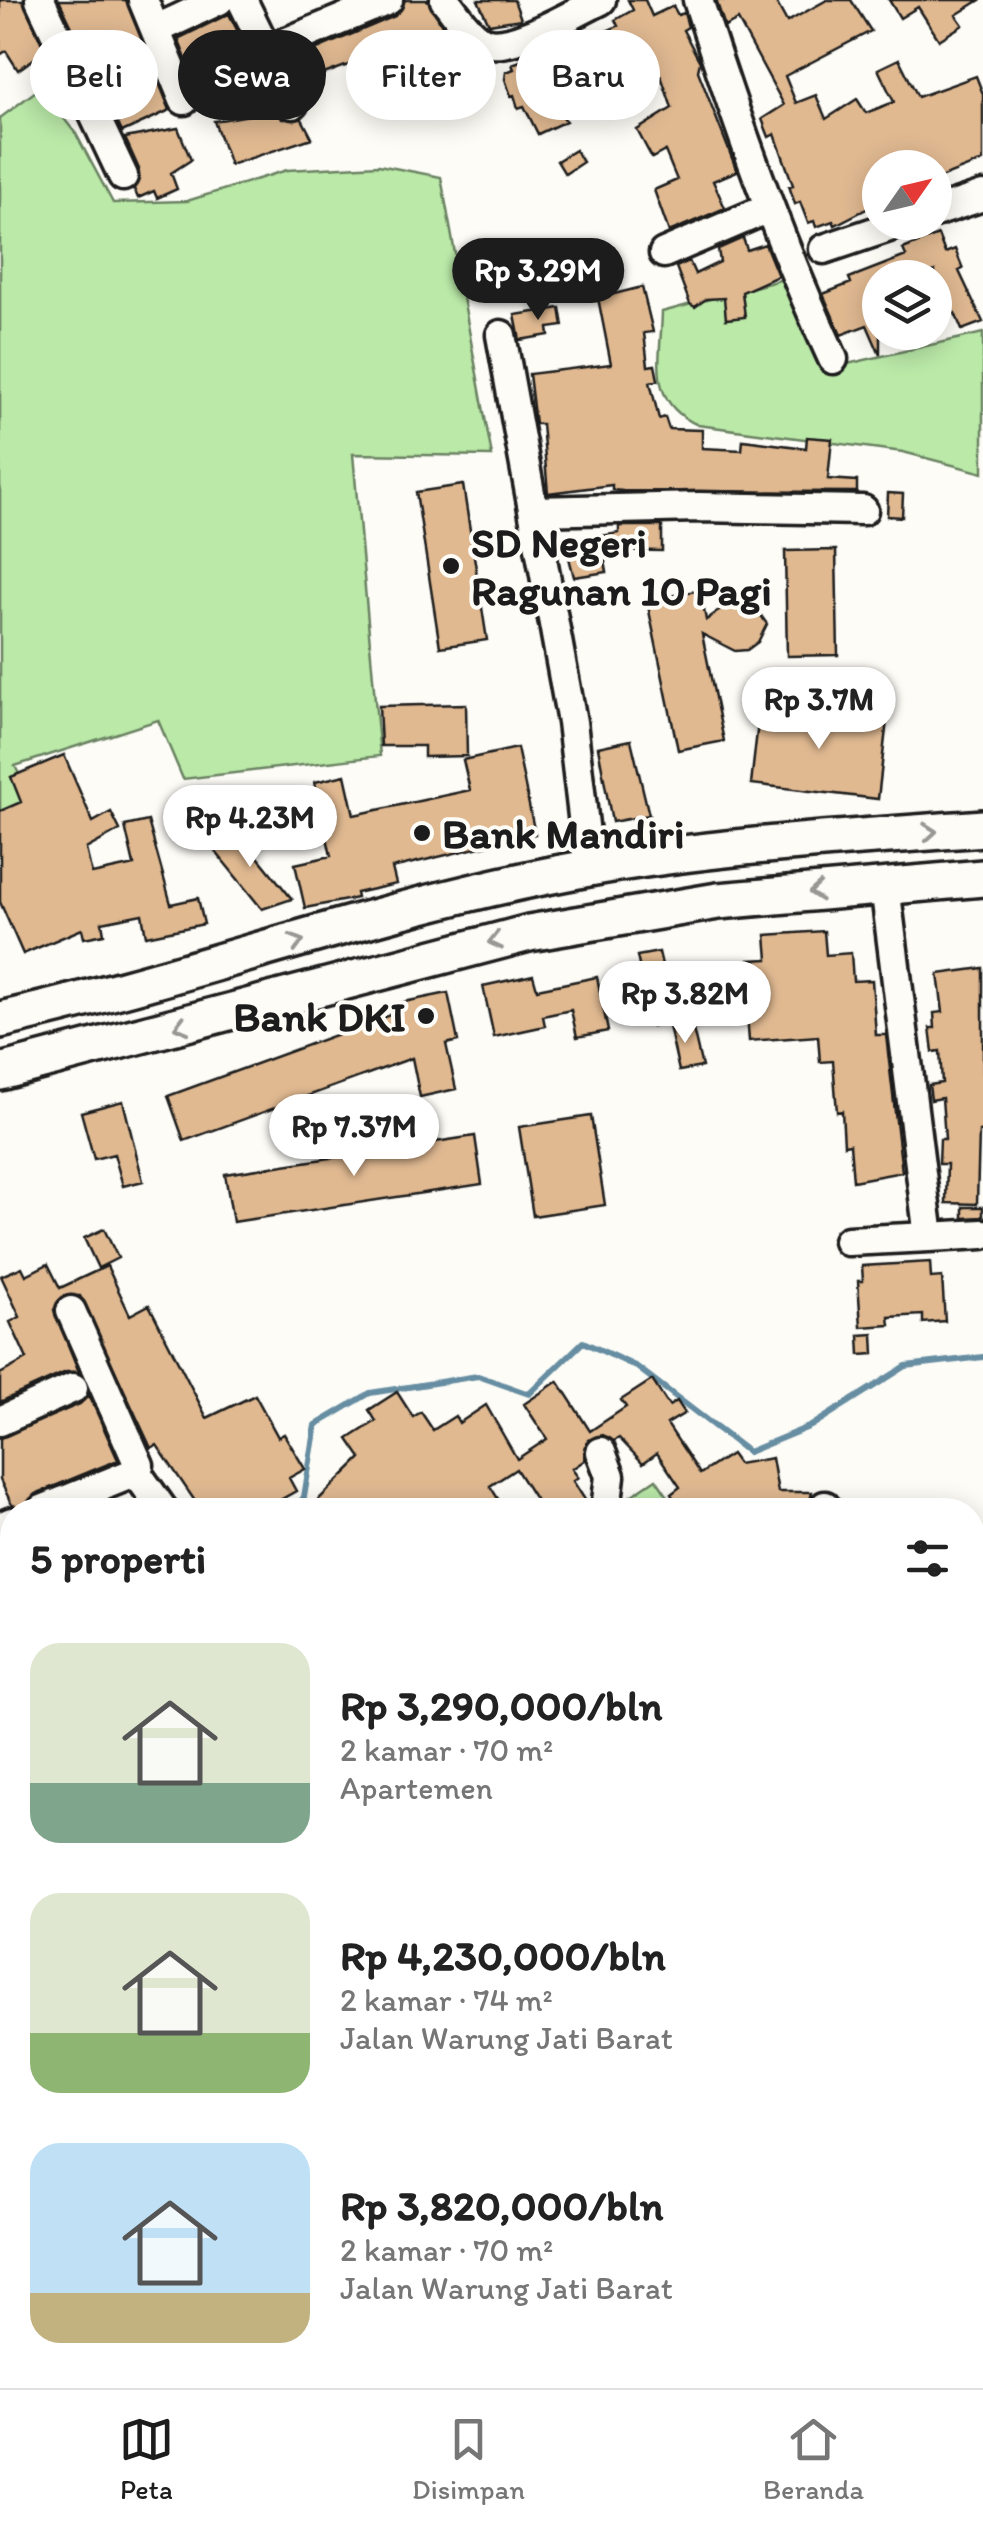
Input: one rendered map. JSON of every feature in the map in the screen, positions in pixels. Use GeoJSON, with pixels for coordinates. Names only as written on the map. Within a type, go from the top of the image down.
{"type":"FeatureCollection","features":[{"type":"Feature","properties":{"kind":"main road"},"geometry":{"type":"LineString","coordinates":[[0,1020],[471,894],[589,868],[738,848],[983,828]]}},
{"type":"Feature","properties":{"kind":"main road"},"geometry":{"type":"LineString","coordinates":[[0,1072],[529,933],[718,901],[983,878]]}},
{"type":"Feature","properties":{"kind":"street"},"geometry":{"type":"LineString","coordinates":[[40,0],[124,176]]}},
{"type":"Feature","properties":{"kind":"street"},"geometry":{"type":"LineString","coordinates":[[143,0],[178,84]]}},
{"type":"Feature","properties":{"kind":"street"},"geometry":{"type":"LineString","coordinates":[[157,28],[219,0]]}},
{"type":"Feature","properties":{"kind":"street"},"geometry":{"type":"LineString","coordinates":[[242,0],[258,30]]}},
{"type":"Feature","properties":{"kind":"street"},"geometry":{"type":"LineString","coordinates":[[316,30],[388,0]]}},
{"type":"Feature","properties":{"kind":"street"},"geometry":{"type":"LineString","coordinates":[[445,0],[480,40],[499,44],[519,39],[601,0]]}},
{"type":"Feature","properties":{"kind":"street"},"geometry":{"type":"LineString","coordinates":[[698,0],[768,208],[833,359]]}},
{"type":"Feature","properties":{"kind":"street"},"geometry":{"type":"LineString","coordinates":[[952,206],[983,196]]}},
{"type":"Feature","properties":{"kind":"street"},"geometry":{"type":"LineString","coordinates":[[664,253],[768,208]]}},
{"type":"Feature","properties":{"kind":"street"},"geometry":{"type":"LineString","coordinates":[[824,249],[862,236]]}},
{"type":"Feature","properties":{"kind":"street"},"geometry":{"type":"LineString","coordinates":[[501,336],[572,722],[589,868]]}},
{"type":"Feature","properties":{"kind":"street"},"geometry":{"type":"LineString","coordinates":[[536,511],[699,507],[863,510]]}},
{"type":"Feature","properties":{"kind":"street"},"geometry":{"type":"LineString","coordinates":[[885,886],[929,1237]]}},
{"type":"Feature","properties":{"kind":"street"},"geometry":{"type":"LineString","coordinates":[[848,1241],[983,1234]]}},
{"type":"Feature","properties":{"kind":"street"},"geometry":{"type":"LineString","coordinates":[[71,1311],[138,1468],[155,1498]]}},
{"type":"Feature","properties":{"kind":"street"},"geometry":{"type":"LineString","coordinates":[[0,1421],[73,1388]]}},
{"type":"Feature","properties":{"kind":"street"},"geometry":{"type":"LineString","coordinates":[[601,1452],[610,1476],[607,1498]]}},
{"type":"Feature","properties":{"kind":"street"},"geometry":{"type":"LineString","coordinates":[[69,1498],[138,1468]]}},
{"type":"Feature","properties":{"kind":"green space"},"geometry":{"type":"Polygon","coordinates":[[[30,96],[30,120],[65,120],[113,203],[187,201],[287,170],[379,165],[441,177],[492,456],[353,454],[380,756],[183,779],[158,720],[15,766],[33,801],[0,817],[0,118],[30,96]]]}},
{"type":"Feature","properties":{"kind":"green space"},"geometry":{"type":"Polygon","coordinates":[[[791,277],[834,367],[908,350],[952,350],[952,340],[983,333],[983,473],[903,452],[698,425],[681,415],[663,392],[659,363],[662,312],[791,277]]]}},
{"type":"Feature","properties":{"kind":"green space"},"geometry":{"type":"Polygon","coordinates":[[[656,1479],[669,1498],[628,1498],[656,1479]]]}},
{"type":"Feature","properties":{"kind":"building"},"geometry":{"type":"Polygon","coordinates":[[[0,0],[23,0],[36,30],[30,30],[30,62],[18,70],[6,51],[0,55],[0,0]]]}},
{"type":"Feature","properties":{"kind":"building"},"geometry":{"type":"Polygon","coordinates":[[[59,0],[126,0],[138,30],[73,30],[59,0]]]}},
{"type":"Feature","properties":{"kind":"building"},"geometry":{"type":"Polygon","coordinates":[[[405,0],[428,0],[443,27],[362,30],[395,16],[405,0]]]}},
{"type":"Feature","properties":{"kind":"building"},"geometry":{"type":"Polygon","coordinates":[[[478,0],[514,0],[521,19],[489,24],[478,0]]]}},
{"type":"Feature","properties":{"kind":"building"},"geometry":{"type":"Polygon","coordinates":[[[628,0],[645,0],[652,16],[673,6],[678,15],[684,13],[688,27],[683,30],[700,62],[698,71],[737,171],[713,181],[725,208],[669,232],[654,190],[677,180],[665,151],[652,158],[637,130],[660,120],[660,116],[672,108],[660,76],[660,30],[609,30],[618,26],[615,20],[633,10],[628,0]]]}},
{"type":"Feature","properties":{"kind":"building"},"geometry":{"type":"Polygon","coordinates":[[[716,0],[775,0],[787,22],[827,0],[851,0],[871,31],[785,76],[796,103],[816,95],[826,119],[857,99],[866,113],[894,102],[878,69],[899,59],[918,97],[976,76],[983,94],[983,161],[952,173],[952,150],[862,150],[862,211],[835,225],[833,221],[816,227],[814,221],[808,223],[800,202],[795,204],[789,186],[793,185],[775,134],[769,137],[762,119],[784,105],[738,20],[725,27],[716,0]]]}},
{"type":"Feature","properties":{"kind":"building"},"geometry":{"type":"Polygon","coordinates":[[[889,0],[980,0],[956,15],[963,25],[939,40],[918,7],[900,18],[889,0]]]}},
{"type":"Feature","properties":{"kind":"building"},"geometry":{"type":"Polygon","coordinates":[[[229,14],[237,30],[196,30],[229,14]]]}},
{"type":"Feature","properties":{"kind":"building"},"geometry":{"type":"Polygon","coordinates":[[[346,37],[346,66],[326,73],[326,45],[346,37]]]}},
{"type":"Feature","properties":{"kind":"building"},"geometry":{"type":"Polygon","coordinates":[[[516,63],[516,102],[505,79],[506,72],[514,69],[512,64],[516,63]]]}},
{"type":"Feature","properties":{"kind":"building"},"geometry":{"type":"Polygon","coordinates":[[[158,80],[170,110],[158,116],[158,80]]]}},
{"type":"Feature","properties":{"kind":"building"},"geometry":{"type":"Polygon","coordinates":[[[116,120],[148,120],[122,132],[116,120]]]}},
{"type":"Feature","properties":{"kind":"building"},"geometry":{"type":"Polygon","coordinates":[[[303,120],[312,138],[230,165],[214,121],[303,120]]]}},
{"type":"Feature","properties":{"kind":"building"},"geometry":{"type":"Polygon","coordinates":[[[531,120],[566,121],[538,134],[531,120]]]}},
{"type":"Feature","properties":{"kind":"building"},"geometry":{"type":"Polygon","coordinates":[[[178,128],[191,160],[171,173],[177,189],[157,198],[154,191],[138,198],[134,189],[139,169],[125,138],[178,128]]]}},
{"type":"Feature","properties":{"kind":"building"},"geometry":{"type":"Polygon","coordinates":[[[575,150],[583,162],[565,174],[557,161],[575,150]]]}},
{"type":"Feature","properties":{"kind":"building"},"geometry":{"type":"Polygon","coordinates":[[[743,238],[747,250],[765,244],[778,276],[742,292],[745,317],[726,319],[724,298],[706,299],[695,307],[690,304],[676,267],[689,261],[695,274],[720,262],[718,249],[743,238]]]}},
{"type":"Feature","properties":{"kind":"building"},"geometry":{"type":"Polygon","coordinates":[[[926,240],[940,240],[945,253],[955,249],[963,269],[959,271],[983,322],[962,330],[955,313],[952,314],[952,260],[896,260],[906,256],[903,249],[926,240]]]}},
{"type":"Feature","properties":{"kind":"building"},"geometry":{"type":"Polygon","coordinates":[[[862,273],[862,327],[841,335],[823,294],[851,283],[849,278],[862,273]]]}},
{"type":"Feature","properties":{"kind":"building"},"geometry":{"type":"Polygon","coordinates":[[[642,287],[653,332],[644,333],[648,366],[655,365],[658,380],[650,382],[659,419],[665,417],[669,429],[702,430],[702,448],[742,450],[743,440],[806,448],[807,437],[832,439],[828,479],[857,481],[857,492],[623,491],[612,490],[612,485],[548,493],[542,424],[535,424],[529,374],[611,364],[598,298],[642,287]]]}},
{"type":"Feature","properties":{"kind":"building"},"geometry":{"type":"Polygon","coordinates":[[[560,308],[563,326],[548,328],[549,335],[520,340],[515,315],[560,308]]]}},
{"type":"Feature","properties":{"kind":"building","name":"SD Negeri Ragunan 10 Pagi"},"geometry":{"type":"Polygon","coordinates":[[[463,485],[487,640],[440,647],[416,492],[463,485]]]}},
{"type":"Feature","properties":{"kind":"building"},"geometry":{"type":"Polygon","coordinates":[[[888,493],[903,494],[902,517],[887,516],[888,493]]]}},
{"type":"Feature","properties":{"kind":"building"},"geometry":{"type":"Polygon","coordinates":[[[619,526],[662,526],[662,551],[603,550],[607,572],[574,577],[565,542],[619,533],[619,526]]]}},
{"type":"Feature","properties":{"kind":"building"},"geometry":{"type":"Polygon","coordinates":[[[836,550],[838,655],[787,656],[785,551],[836,550]]]}},
{"type":"Feature","properties":{"kind":"building"},"geometry":{"type":"Polygon","coordinates":[[[700,590],[706,620],[731,602],[744,601],[755,607],[767,624],[758,642],[747,650],[735,651],[702,634],[724,741],[678,750],[647,601],[700,590]]]}},
{"type":"Feature","properties":{"kind":"building"},"geometry":{"type":"Polygon","coordinates":[[[466,704],[467,756],[424,757],[424,746],[381,746],[379,706],[466,704]]]}},
{"type":"Feature","properties":{"kind":"building"},"geometry":{"type":"Polygon","coordinates":[[[760,705],[887,720],[878,799],[751,784],[760,705]]]}},
{"type":"Feature","properties":{"kind":"building"},"geometry":{"type":"Polygon","coordinates":[[[631,740],[649,815],[612,822],[598,747],[631,740]]]}},
{"type":"Feature","properties":{"kind":"building"},"geometry":{"type":"Polygon","coordinates":[[[517,748],[535,834],[392,868],[396,884],[356,893],[357,898],[305,908],[295,864],[331,856],[315,782],[345,775],[354,815],[470,790],[463,760],[517,748]]]}},
{"type":"Feature","properties":{"kind":"building"},"geometry":{"type":"Polygon","coordinates":[[[64,755],[93,822],[111,812],[120,830],[86,849],[92,874],[134,865],[125,826],[148,821],[171,904],[198,898],[204,924],[146,936],[142,914],[102,922],[104,934],[84,938],[82,929],[23,954],[0,902],[0,811],[21,802],[11,777],[64,755]]]}},
{"type":"Feature","properties":{"kind":"building"},"geometry":{"type":"Polygon","coordinates":[[[274,795],[283,824],[242,837],[232,808],[274,795]]]}},
{"type":"Feature","properties":{"kind":"building"},"geometry":{"type":"Polygon","coordinates":[[[237,832],[292,899],[262,909],[207,841],[237,832]]]}},
{"type":"Feature","properties":{"kind":"building"},"geometry":{"type":"Polygon","coordinates":[[[824,931],[826,955],[851,953],[853,981],[872,980],[876,1035],[886,1035],[902,1172],[853,1181],[850,1144],[844,1145],[842,1111],[837,1112],[833,1061],[820,1062],[818,1036],[749,1041],[745,989],[752,989],[749,960],[768,959],[766,935],[824,931]]]}},
{"type":"Feature","properties":{"kind":"building"},"geometry":{"type":"Polygon","coordinates":[[[659,952],[675,1021],[652,1026],[637,956],[659,952]]]}},
{"type":"Feature","properties":{"kind":"building"},"geometry":{"type":"Polygon","coordinates":[[[983,968],[983,1131],[979,1132],[977,1204],[946,1203],[947,1164],[939,1164],[940,1139],[945,1139],[942,1098],[931,1100],[929,1085],[942,1083],[940,1051],[933,1052],[930,1028],[935,1028],[934,1013],[943,1012],[938,974],[983,968]]]}},
{"type":"Feature","properties":{"kind":"building"},"geometry":{"type":"Polygon","coordinates":[[[533,975],[537,989],[597,977],[608,1031],[577,1037],[571,1010],[543,1016],[545,1026],[494,1037],[483,986],[533,975]]]}},
{"type":"Feature","properties":{"kind":"building"},"geometry":{"type":"Polygon","coordinates":[[[448,993],[458,1041],[446,1044],[456,1089],[420,1097],[412,1058],[184,1141],[168,1096],[401,1011],[399,1003],[448,993]]]}},
{"type":"Feature","properties":{"kind":"building"},"geometry":{"type":"Polygon","coordinates":[[[691,1021],[702,1067],[679,1071],[669,1026],[691,1021]]]}},
{"type":"Feature","properties":{"kind":"building"},"geometry":{"type":"Polygon","coordinates":[[[123,1101],[143,1181],[123,1186],[114,1154],[94,1159],[81,1112],[123,1101]]]}},
{"type":"Feature","properties":{"kind":"building"},"geometry":{"type":"Polygon","coordinates":[[[591,1116],[605,1205],[533,1216],[519,1127],[591,1116]]]}},
{"type":"Feature","properties":{"kind":"building"},"geometry":{"type":"Polygon","coordinates":[[[475,1136],[482,1184],[233,1222],[225,1174],[475,1136]]]}},
{"type":"Feature","properties":{"kind":"building"},"geometry":{"type":"Polygon","coordinates":[[[963,1207],[983,1207],[983,1217],[963,1218],[963,1207]]]}},
{"type":"Feature","properties":{"kind":"building"},"geometry":{"type":"Polygon","coordinates":[[[104,1229],[118,1258],[98,1268],[84,1238],[104,1229]]]}},
{"type":"Feature","properties":{"kind":"building"},"geometry":{"type":"Polygon","coordinates":[[[930,1262],[931,1278],[942,1277],[945,1321],[923,1323],[923,1315],[889,1317],[890,1325],[861,1327],[858,1281],[863,1281],[862,1266],[930,1262]]]}},
{"type":"Feature","properties":{"kind":"building"},"geometry":{"type":"Polygon","coordinates":[[[48,1264],[60,1288],[107,1266],[130,1315],[149,1305],[207,1418],[255,1395],[278,1437],[284,1434],[305,1469],[289,1478],[296,1491],[284,1498],[193,1498],[157,1445],[151,1448],[80,1296],[63,1296],[54,1310],[79,1372],[66,1372],[0,1402],[0,1374],[27,1359],[10,1322],[20,1317],[1,1276],[22,1267],[26,1275],[48,1264]]]}},
{"type":"Feature","properties":{"kind":"building"},"geometry":{"type":"Polygon","coordinates":[[[873,1334],[874,1354],[860,1355],[859,1335],[873,1334]]]}},
{"type":"Feature","properties":{"kind":"building"},"geometry":{"type":"Polygon","coordinates":[[[652,1380],[669,1406],[677,1401],[685,1413],[667,1424],[700,1474],[731,1454],[738,1464],[772,1458],[778,1492],[812,1492],[811,1498],[674,1498],[671,1494],[680,1487],[657,1453],[643,1463],[619,1438],[614,1441],[603,1435],[588,1440],[585,1460],[572,1469],[578,1477],[573,1481],[584,1498],[534,1498],[516,1469],[490,1486],[498,1498],[320,1498],[361,1458],[348,1439],[376,1421],[369,1410],[397,1392],[413,1417],[421,1412],[433,1430],[455,1416],[459,1423],[486,1405],[517,1459],[547,1439],[524,1404],[558,1381],[590,1431],[626,1407],[621,1400],[652,1380]]]}},
{"type":"Feature","properties":{"kind":"building"},"geometry":{"type":"Polygon","coordinates":[[[89,1395],[118,1460],[31,1498],[9,1498],[0,1480],[0,1438],[80,1404],[89,1395]]]}},
{"type":"Feature","properties":{"kind":"waterway"},"geometry":{"type":"LineString","coordinates":[[303,1498],[316,1425],[370,1393],[478,1376],[529,1394],[583,1342],[637,1367],[748,1452],[811,1426],[906,1366],[983,1357]]}},
{"type":"Feature","properties":{"kind":"place","name":"SD Negeri Ragunan 10 Pagi"},"geometry":{"type":"Point","coordinates":[451,566]}},
{"type":"Feature","properties":{"kind":"place","name":"Bank Mandiri"},"geometry":{"type":"Point","coordinates":[422,833]}},
{"type":"Feature","properties":{"kind":"place","name":"Bank DKI"},"geometry":{"type":"Point","coordinates":[426,1016]}}]}
